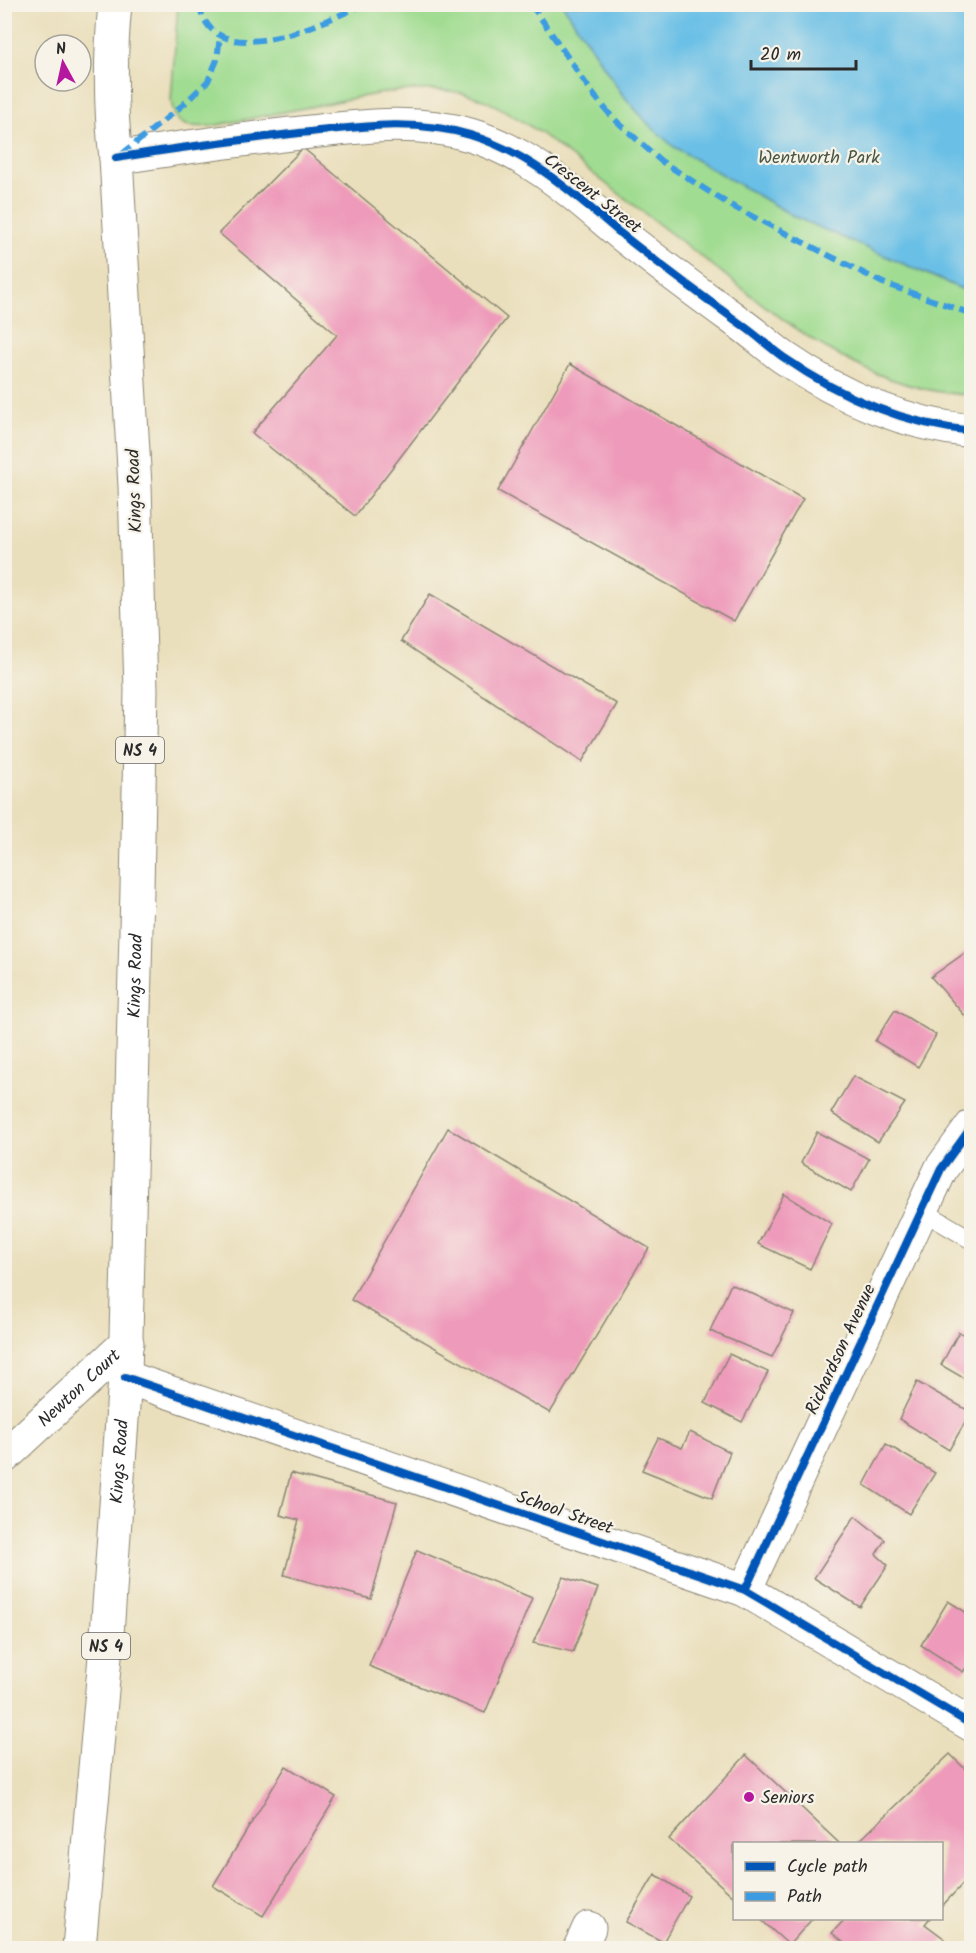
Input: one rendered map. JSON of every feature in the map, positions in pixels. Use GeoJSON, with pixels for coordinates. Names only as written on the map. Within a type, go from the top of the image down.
{"type":"FeatureCollection","features":[{"type":"Feature","properties":{"kind":"street","name":"Kings Road"},"geometry":{"type":"LineString","coordinates":[[79,1948],[107,1634],[127,1343],[141,690],[135,486],[116,159],[111,121],[111,42],[115,4]]}},
{"type":"Feature","properties":{"kind":"street","name":"Crescent Street"},"geometry":{"type":"LineString","coordinates":[[116,159],[189,146],[383,124],[441,128],[468,134],[504,148],[549,174],[653,260],[815,378],[861,401],[901,417],[941,427],[972,431]]}},
{"type":"Feature","properties":{"kind":"street","name":"Richardson Avenue"},"geometry":{"type":"LineString","coordinates":[[746,1590],[921,1210],[941,1169],[972,1126]]}},
{"type":"Feature","properties":{"kind":"street","name":"Newton Court"},"geometry":{"type":"LineString","coordinates":[[4,1456],[127,1343]]}},
{"type":"Feature","properties":{"kind":"street","name":"School Street"},"geometry":{"type":"LineString","coordinates":[[125,1377],[746,1590],[972,1725]]}},
{"type":"Feature","properties":{"kind":"lane"},"geometry":{"type":"LineString","coordinates":[[921,1210],[972,1240]]}},
{"type":"Feature","properties":{"kind":"green space","name":"Wentworth Park"},"geometry":{"type":"Polygon","coordinates":[[[178,5],[971,5],[971,395],[931,390],[894,380],[858,366],[824,347],[760,302],[539,132],[502,109],[472,96],[445,91],[410,90],[359,97],[212,126],[184,124],[176,116],[171,100],[178,5]]]}},
{"type":"Feature","properties":{"kind":"water"},"geometry":{"type":"Polygon","coordinates":[[[563,5],[971,5],[971,293],[795,217],[674,147],[649,125],[622,94],[563,5]]]}},
{"type":"Feature","properties":{"kind":"building"},"geometry":{"type":"Polygon","coordinates":[[[303,148],[507,318],[355,516],[252,433],[337,335],[219,233],[303,148]]]}},
{"type":"Feature","properties":{"kind":"building"},"geometry":{"type":"Polygon","coordinates":[[[570,364],[803,499],[734,621],[498,491],[570,364]]]}},
{"type":"Feature","properties":{"kind":"building"},"geometry":{"type":"Polygon","coordinates":[[[430,594],[617,704],[582,762],[401,641],[430,594]]]}},
{"type":"Feature","properties":{"kind":"building"},"geometry":{"type":"Polygon","coordinates":[[[972,948],[972,1016],[967,1018],[931,977],[972,948]]]}},
{"type":"Feature","properties":{"kind":"building"},"geometry":{"type":"Polygon","coordinates":[[[895,1010],[936,1035],[918,1067],[875,1041],[895,1010]]]}},
{"type":"Feature","properties":{"kind":"building"},"geometry":{"type":"Polygon","coordinates":[[[853,1076],[905,1103],[878,1142],[831,1113],[853,1076]]]}},
{"type":"Feature","properties":{"kind":"building"},"geometry":{"type":"Polygon","coordinates":[[[448,1128],[649,1248],[550,1413],[351,1300],[448,1128]]]}},
{"type":"Feature","properties":{"kind":"building"},"geometry":{"type":"Polygon","coordinates":[[[817,1132],[869,1159],[851,1192],[801,1163],[817,1132]]]}},
{"type":"Feature","properties":{"kind":"building"},"geometry":{"type":"Polygon","coordinates":[[[784,1194],[832,1224],[810,1269],[758,1244],[784,1194]]]}},
{"type":"Feature","properties":{"kind":"building"},"geometry":{"type":"Polygon","coordinates":[[[731,1284],[794,1313],[772,1357],[710,1331],[731,1284]]]}},
{"type":"Feature","properties":{"kind":"building"},"geometry":{"type":"Polygon","coordinates":[[[959,1332],[972,1339],[972,1383],[941,1365],[959,1332]]]}},
{"type":"Feature","properties":{"kind":"building"},"geometry":{"type":"Polygon","coordinates":[[[729,1354],[768,1372],[742,1422],[705,1403],[729,1354]]]}},
{"type":"Feature","properties":{"kind":"building"},"geometry":{"type":"Polygon","coordinates":[[[917,1382],[971,1412],[949,1450],[899,1419],[917,1382]]]}},
{"type":"Feature","properties":{"kind":"building"},"geometry":{"type":"Polygon","coordinates":[[[690,1432],[730,1452],[712,1498],[642,1470],[658,1438],[682,1448],[690,1432]]]}},
{"type":"Feature","properties":{"kind":"building"},"geometry":{"type":"Polygon","coordinates":[[[886,1444],[935,1473],[909,1514],[864,1485],[886,1444]]]}},
{"type":"Feature","properties":{"kind":"building"},"geometry":{"type":"Polygon","coordinates":[[[291,1473],[397,1502],[371,1599],[284,1575],[299,1520],[280,1515],[291,1473]]]}},
{"type":"Feature","properties":{"kind":"building"},"geometry":{"type":"Polygon","coordinates":[[[855,1516],[885,1540],[876,1554],[888,1565],[860,1607],[814,1578],[855,1516]]]}},
{"type":"Feature","properties":{"kind":"building"},"geometry":{"type":"Polygon","coordinates":[[[417,1550],[532,1598],[485,1713],[369,1666],[417,1550]]]}},
{"type":"Feature","properties":{"kind":"building"},"geometry":{"type":"Polygon","coordinates":[[[563,1577],[598,1588],[573,1652],[533,1643],[563,1577]]]}},
{"type":"Feature","properties":{"kind":"building"},"geometry":{"type":"Polygon","coordinates":[[[948,1601],[972,1616],[972,1660],[963,1672],[921,1645],[948,1601]]]}},
{"type":"Feature","properties":{"kind":"building"},"geometry":{"type":"Polygon","coordinates":[[[950,1754],[972,1776],[972,1874],[943,1905],[943,1842],[858,1842],[950,1754]]]}},
{"type":"Feature","properties":{"kind":"building","name":"Seniors"},"geometry":{"type":"Polygon","coordinates":[[[746,1755],[838,1842],[733,1842],[733,1896],[669,1839],[746,1755]]]}},
{"type":"Feature","properties":{"kind":"building"},"geometry":{"type":"Polygon","coordinates":[[[286,1766],[336,1797],[263,1916],[213,1886],[286,1766]]]}},
{"type":"Feature","properties":{"kind":"building"},"geometry":{"type":"Polygon","coordinates":[[[655,1874],[689,1896],[663,1942],[626,1922],[655,1874]]]}},
{"type":"Feature","properties":{"kind":"building"},"geometry":{"type":"Polygon","coordinates":[[[761,1920],[811,1920],[789,1945],[761,1920]]]}},
{"type":"Feature","properties":{"kind":"building"},"geometry":{"type":"Polygon","coordinates":[[[844,1920],[928,1920],[925,1924],[945,1939],[934,1948],[850,1948],[832,1933],[844,1920]]]}},
{"type":"Feature","properties":{"kind":"marked path"},"geometry":{"type":"LineString","coordinates":[[199,4],[209,26],[225,38],[247,41],[299,31],[365,4]]}},
{"type":"Feature","properties":{"kind":"marked path"},"geometry":{"type":"LineString","coordinates":[[530,4],[593,94],[612,117],[661,161],[730,205],[883,283],[972,314]]}},
{"type":"Feature","properties":{"kind":"marked path"},"geometry":{"type":"LineString","coordinates":[[121,155],[184,104],[208,81],[217,60],[220,36]]}},
{"type":"Feature","properties":{"kind":"cycle path"},"geometry":{"type":"LineString","coordinates":[[116,158],[225,142],[381,125],[426,126],[470,135],[512,152],[550,176],[649,256],[783,357],[826,384],[897,415],[921,422],[972,431]]}},
{"type":"Feature","properties":{"kind":"cycle path"},"geometry":{"type":"LineString","coordinates":[[745,1590],[941,1169],[972,1126]]}},
{"type":"Feature","properties":{"kind":"cycle path"},"geometry":{"type":"LineString","coordinates":[[125,1377],[745,1590],[972,1725]]}},
{"type":"Feature","properties":{"kind":"place","name":"Seniors"},"geometry":{"type":"Point","coordinates":[749,1797]}}]}
